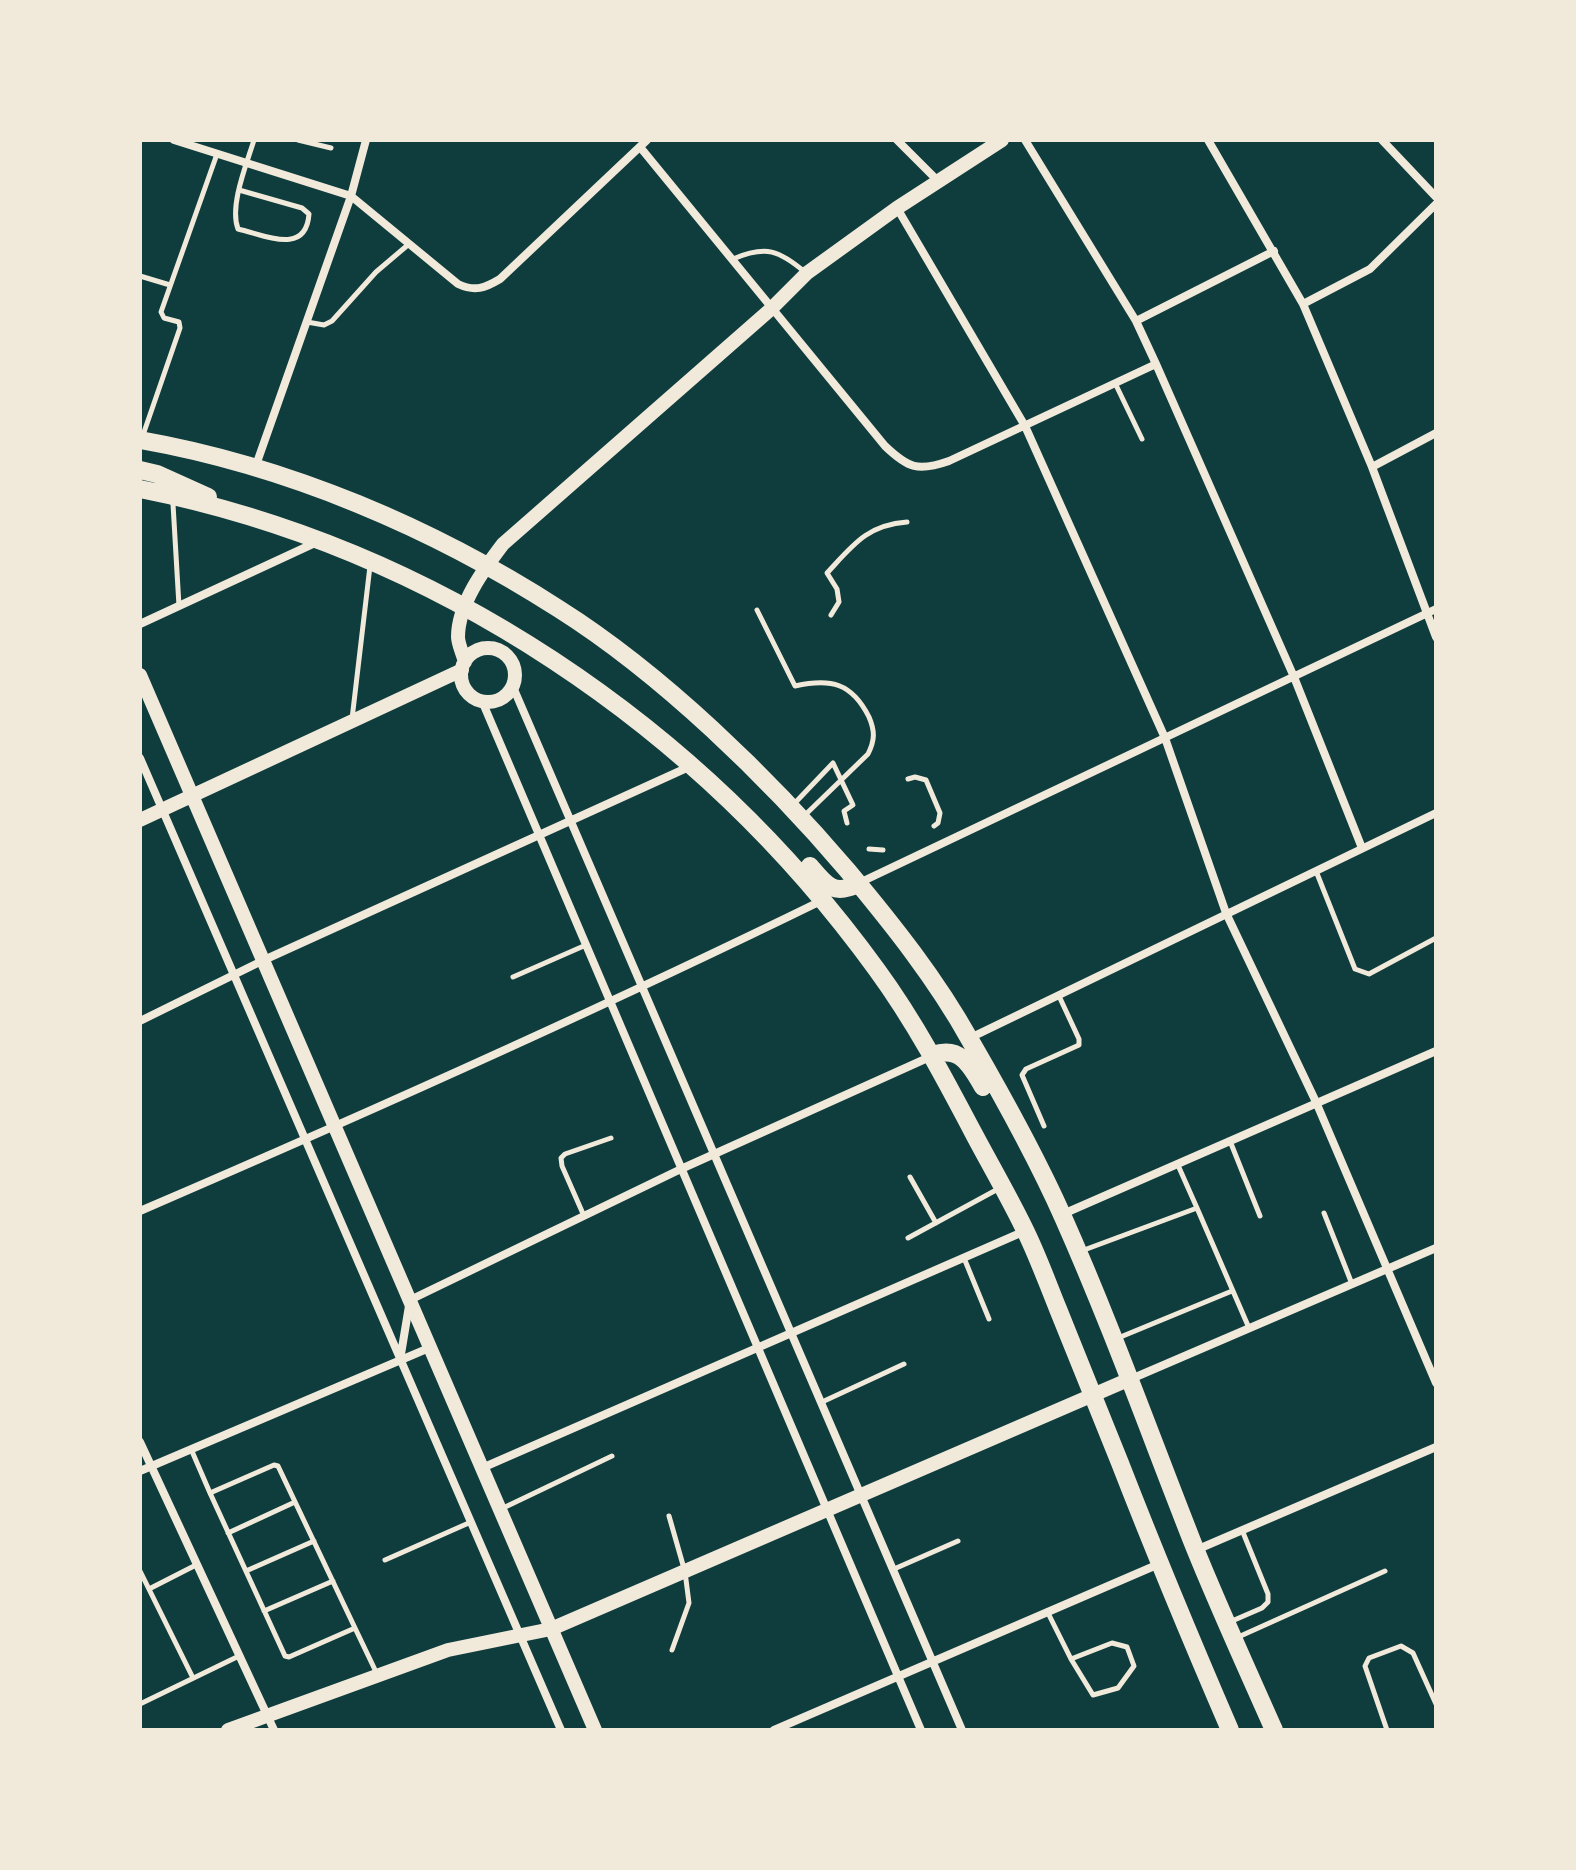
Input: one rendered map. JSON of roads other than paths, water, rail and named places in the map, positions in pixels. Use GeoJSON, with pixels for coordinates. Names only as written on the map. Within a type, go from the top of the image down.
{"type":"FeatureCollection","features":[{"type":"Feature","properties":{"kind":"highway"},"geometry":{"type":"LineString","coordinates":[[140,440],[254,468],[331,494],[411,528],[487,566],[561,610],[628,658],[797,812],[928,970],[970,1038],[1024,1137],[1062,1214],[1196,1550],[1274,1730]]}},
{"type":"Feature","properties":{"kind":"highway"},"geometry":{"type":"LineString","coordinates":[[140,470],[157,474],[243,514]]}},
{"type":"Feature","properties":{"kind":"highway"},"geometry":{"type":"LineString","coordinates":[[140,489],[243,514],[320,541],[371,561],[466,606],[517,636],[630,714],[692,766],[785,856],[879,972],[933,1055],[1025,1230],[1159,1564],[1230,1730]]}},
{"type":"Feature","properties":{"kind":"highway"},"geometry":{"type":"LineString","coordinates":[[785,856],[808,864],[829,887],[847,889],[858,884]]}},
{"type":"Feature","properties":{"kind":"highway"},"geometry":{"type":"LineString","coordinates":[[933,1055],[949,1051],[964,1058],[1004,1126],[1024,1137]]}},
{"type":"Feature","properties":{"kind":"street"},"geometry":{"type":"LineString","coordinates":[[174,140],[204,145],[217,154],[351,196],[458,284],[470,289],[485,288],[500,279],[643,143],[731,259],[885,446],[902,462],[916,468],[949,461],[1156,364]]}},
{"type":"Feature","properties":{"kind":"street"},"geometry":{"type":"LineString","coordinates":[[254,468],[351,196],[366,140]]}},
{"type":"Feature","properties":{"kind":"street"},"geometry":{"type":"LineString","coordinates":[[897,140],[938,181]]}},
{"type":"Feature","properties":{"kind":"street"},"geometry":{"type":"LineString","coordinates":[[513,687],[500,699],[482,701],[474,698],[464,686],[458,638],[466,606],[487,566],[503,544],[771,309],[807,273],[897,208],[1002,140]]}},
{"type":"Feature","properties":{"kind":"street"},"geometry":{"type":"LineString","coordinates":[[1025,140],[1136,321],[1294,677],[1362,848]]}},
{"type":"Feature","properties":{"kind":"street"},"geometry":{"type":"LineString","coordinates":[[1208,140],[1303,304],[1432,611],[1436,637]]}},
{"type":"Feature","properties":{"kind":"street"},"geometry":{"type":"LineString","coordinates":[[1382,140],[1436,197]]}},
{"type":"Feature","properties":{"kind":"street"},"geometry":{"type":"LineString","coordinates":[[1303,304],[1370,269],[1436,204]]}},
{"type":"Feature","properties":{"kind":"street"},"geometry":{"type":"LineString","coordinates":[[897,208],[1025,426],[1165,738],[1226,913],[1316,1102],[1436,1383]]}},
{"type":"Feature","properties":{"kind":"street"},"geometry":{"type":"LineString","coordinates":[[1136,321],[1274,251]]}},
{"type":"Feature","properties":{"kind":"street"},"geometry":{"type":"LineString","coordinates":[[1372,467],[1436,433]]}},
{"type":"Feature","properties":{"kind":"street"},"geometry":{"type":"LineString","coordinates":[[140,624],[320,541]]}},
{"type":"Feature","properties":{"kind":"street"},"geometry":{"type":"LineString","coordinates":[[858,884],[1432,611]]}},
{"type":"Feature","properties":{"kind":"street"},"geometry":{"type":"LineString","coordinates":[[505,653],[517,636]]}},
{"type":"Feature","properties":{"kind":"street"},"geometry":{"type":"LineString","coordinates":[[140,820],[463,666],[479,650],[497,649],[505,653],[515,669],[513,687],[962,1730]]}},
{"type":"Feature","properties":{"kind":"street"},"geometry":{"type":"LineString","coordinates":[[140,675],[595,1730]]}},
{"type":"Feature","properties":{"kind":"street"},"geometry":{"type":"LineString","coordinates":[[482,701],[921,1730]]}},
{"type":"Feature","properties":{"kind":"street"},"geometry":{"type":"LineString","coordinates":[[140,758],[561,1730]]}},
{"type":"Feature","properties":{"kind":"street"},"geometry":{"type":"LineString","coordinates":[[140,1021],[264,960],[692,766]]}},
{"type":"Feature","properties":{"kind":"street"},"geometry":{"type":"LineString","coordinates":[[970,1038],[1436,813]]}},
{"type":"Feature","properties":{"kind":"street"},"geometry":{"type":"LineString","coordinates":[[140,1211],[336,1128],[611,1003],[823,900]]}},
{"type":"Feature","properties":{"kind":"street"},"geometry":{"type":"LineString","coordinates":[[1062,1214],[1436,1051]]}},
{"type":"Feature","properties":{"kind":"street"},"geometry":{"type":"LineString","coordinates":[[410,1300],[681,1169],[933,1055]]}},
{"type":"Feature","properties":{"kind":"street"},"geometry":{"type":"LineString","coordinates":[[482,1468],[1025,1230]]}},
{"type":"Feature","properties":{"kind":"street"},"geometry":{"type":"LineString","coordinates":[[228,1730],[448,1650],[551,1629],[1436,1248]]}},
{"type":"Feature","properties":{"kind":"street"},"geometry":{"type":"LineString","coordinates":[[400,1360],[410,1300]]}},
{"type":"Feature","properties":{"kind":"street"},"geometry":{"type":"LineString","coordinates":[[140,1471],[429,1348]]}},
{"type":"Feature","properties":{"kind":"street"},"geometry":{"type":"LineString","coordinates":[[140,1442],[274,1730]]}},
{"type":"Feature","properties":{"kind":"street"},"geometry":{"type":"LineString","coordinates":[[1196,1550],[1436,1447]]}},
{"type":"Feature","properties":{"kind":"street"},"geometry":{"type":"LineString","coordinates":[[774,1730],[1159,1564]]}},
{"type":"Feature","properties":{"kind":"lane"},"geometry":{"type":"LineString","coordinates":[[239,190],[302,208],[309,214],[308,227],[301,237],[288,240],[238,229],[235,222],[239,190],[254,140]]}},
{"type":"Feature","properties":{"kind":"lane"},"geometry":{"type":"LineString","coordinates":[[298,140],[331,148]]}},
{"type":"Feature","properties":{"kind":"lane"},"geometry":{"type":"LineString","coordinates":[[140,440],[180,328],[179,322],[164,318],[161,312],[217,154]]}},
{"type":"Feature","properties":{"kind":"lane"},"geometry":{"type":"LineString","coordinates":[[306,322],[324,325],[332,321],[376,272],[409,244]]}},
{"type":"Feature","properties":{"kind":"lane"},"geometry":{"type":"LineString","coordinates":[[731,259],[763,250],[784,254],[807,273]]}},
{"type":"Feature","properties":{"kind":"lane"},"geometry":{"type":"LineString","coordinates":[[140,276],[170,285]]}},
{"type":"Feature","properties":{"kind":"lane"},"geometry":{"type":"LineString","coordinates":[[1115,383],[1142,439]]}},
{"type":"Feature","properties":{"kind":"lane"},"geometry":{"type":"LineString","coordinates":[[173,496],[179,607]]}},
{"type":"Feature","properties":{"kind":"lane"},"geometry":{"type":"LineString","coordinates":[[831,615],[839,602],[837,589],[827,573],[860,538],[886,524],[907,522]]}},
{"type":"Feature","properties":{"kind":"lane"},"geometry":{"type":"LineString","coordinates":[[352,721],[371,561]]}},
{"type":"Feature","properties":{"kind":"lane"},"geometry":{"type":"LineString","coordinates":[[757,610],[795,686],[817,681],[849,689],[863,705],[874,727],[874,742],[868,754],[797,812]]}},
{"type":"Feature","properties":{"kind":"lane"},"geometry":{"type":"LineString","coordinates":[[797,812],[833,763],[853,805],[844,811],[847,823]]}},
{"type":"Feature","properties":{"kind":"lane"},"geometry":{"type":"LineString","coordinates":[[908,779],[926,780],[941,818],[934,826]]}},
{"type":"Feature","properties":{"kind":"lane"},"geometry":{"type":"LineString","coordinates":[[869,849],[883,850]]}},
{"type":"Feature","properties":{"kind":"lane"},"geometry":{"type":"LineString","coordinates":[[1316,870],[1355,969],[1361,973],[1369,974],[1436,938]]}},
{"type":"Feature","properties":{"kind":"lane"},"geometry":{"type":"LineString","coordinates":[[513,977],[586,945]]}},
{"type":"Feature","properties":{"kind":"lane"},"geometry":{"type":"LineString","coordinates":[[1044,1126],[1022,1075],[1026,1069],[1079,1045],[1058,995]]}},
{"type":"Feature","properties":{"kind":"lane"},"geometry":{"type":"LineString","coordinates":[[584,1216],[561,1158],[611,1138]]}},
{"type":"Feature","properties":{"kind":"lane"},"geometry":{"type":"LineString","coordinates":[[1229,1140],[1260,1216]]}},
{"type":"Feature","properties":{"kind":"lane"},"geometry":{"type":"LineString","coordinates":[[1177,1163],[1249,1328]]}},
{"type":"Feature","properties":{"kind":"lane"},"geometry":{"type":"LineString","coordinates":[[910,1177],[936,1223]]}},
{"type":"Feature","properties":{"kind":"lane"},"geometry":{"type":"LineString","coordinates":[[908,1238],[1002,1186]]}},
{"type":"Feature","properties":{"kind":"lane"},"geometry":{"type":"LineString","coordinates":[[1077,1252],[1197,1208]]}},
{"type":"Feature","properties":{"kind":"lane"},"geometry":{"type":"LineString","coordinates":[[1324,1213],[1352,1284]]}},
{"type":"Feature","properties":{"kind":"lane"},"geometry":{"type":"LineString","coordinates":[[964,1258],[989,1319]]}},
{"type":"Feature","properties":{"kind":"lane"},"geometry":{"type":"LineString","coordinates":[[1114,1340],[1232,1291]]}},
{"type":"Feature","properties":{"kind":"lane"},"geometry":{"type":"LineString","coordinates":[[821,1403],[904,1364]]}},
{"type":"Feature","properties":{"kind":"lane"},"geometry":{"type":"LineString","coordinates":[[191,1449],[287,1657],[355,1628]]}},
{"type":"Feature","properties":{"kind":"lane"},"geometry":{"type":"LineString","coordinates":[[500,1510],[612,1456]]}},
{"type":"Feature","properties":{"kind":"lane"},"geometry":{"type":"LineString","coordinates":[[210,1493],[274,1465],[280,1469],[377,1675]]}},
{"type":"Feature","properties":{"kind":"lane"},"geometry":{"type":"LineString","coordinates":[[228,1533],[295,1502]]}},
{"type":"Feature","properties":{"kind":"lane"},"geometry":{"type":"LineString","coordinates":[[669,1516],[685,1572],[689,1603],[672,1650]]}},
{"type":"Feature","properties":{"kind":"lane"},"geometry":{"type":"LineString","coordinates":[[385,1560],[472,1522]]}},
{"type":"Feature","properties":{"kind":"lane"},"geometry":{"type":"LineString","coordinates":[[1231,1631],[1268,1602],[1268,1594],[1242,1530]]}},
{"type":"Feature","properties":{"kind":"lane"},"geometry":{"type":"LineString","coordinates":[[246,1571],[314,1541]]}},
{"type":"Feature","properties":{"kind":"lane"},"geometry":{"type":"LineString","coordinates":[[893,1569],[958,1541]]}},
{"type":"Feature","properties":{"kind":"lane"},"geometry":{"type":"LineString","coordinates":[[149,1589],[197,1564]]}},
{"type":"Feature","properties":{"kind":"lane"},"geometry":{"type":"LineString","coordinates":[[140,1571],[193,1678]]}},
{"type":"Feature","properties":{"kind":"lane"},"geometry":{"type":"LineString","coordinates":[[1231,1631],[1385,1571]]}},
{"type":"Feature","properties":{"kind":"lane"},"geometry":{"type":"LineString","coordinates":[[264,1611],[333,1581]]}},
{"type":"Feature","properties":{"kind":"lane"},"geometry":{"type":"LineString","coordinates":[[1047,1611],[1071,1659],[1093,1695],[1118,1688],[1134,1666],[1127,1647],[1112,1643],[1071,1659]]}},
{"type":"Feature","properties":{"kind":"lane"},"geometry":{"type":"LineString","coordinates":[[1387,1730],[1365,1666],[1369,1658],[1401,1646],[1413,1653],[1436,1704]]}},
{"type":"Feature","properties":{"kind":"lane"},"geometry":{"type":"LineString","coordinates":[[140,1704],[240,1656]]}}]}
